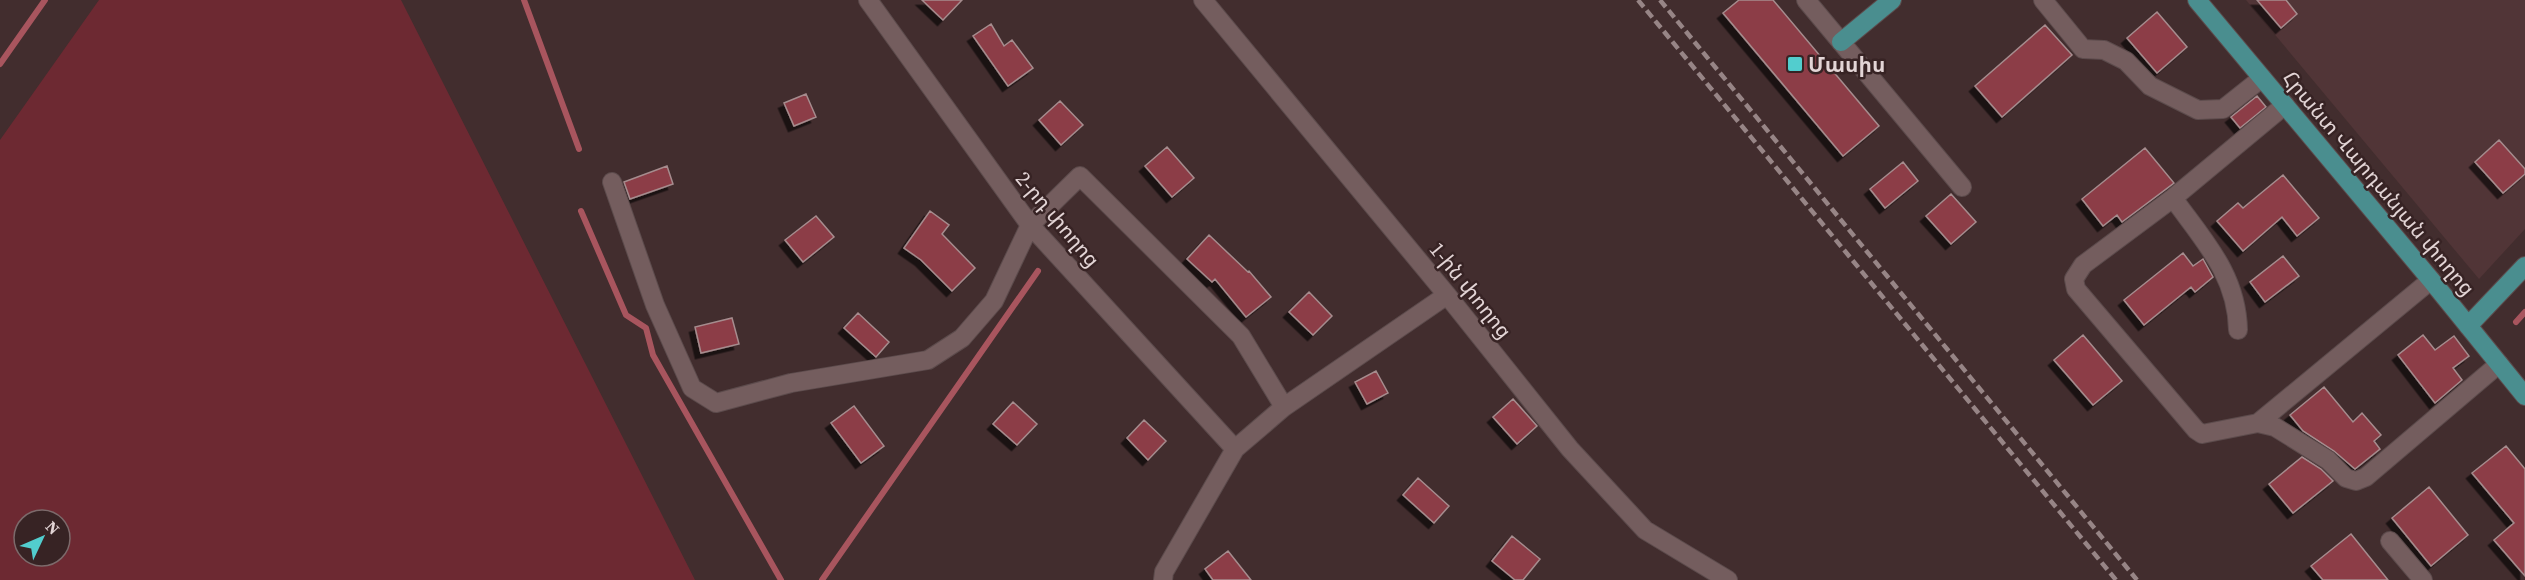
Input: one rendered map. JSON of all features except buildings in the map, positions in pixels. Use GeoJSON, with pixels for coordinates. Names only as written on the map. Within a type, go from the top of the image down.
{"type":"FeatureCollection","features":[{"type":"Feature","properties":{"kind":"main road","name":"Հրանտ Վարդանյան փողոց"},"geometry":{"type":"LineString","coordinates":[[2197,0],[2525,396]]}},
{"type":"Feature","properties":{"kind":"main road"},"geometry":{"type":"LineString","coordinates":[[1841,42],[1890,1]]}},
{"type":"Feature","properties":{"kind":"main road"},"geometry":{"type":"LineString","coordinates":[[2468,326],[2525,266]]}},
{"type":"Feature","properties":{"kind":"street","name":"2-րդ փողոց"},"geometry":{"type":"LineString","coordinates":[[868,0],[1030,225],[1235,449]]}},
{"type":"Feature","properties":{"kind":"street","name":"1-ին փողոց"},"geometry":{"type":"LineString","coordinates":[[1203,0],[1447,295],[1570,449],[1645,530],[1728,580]]}},
{"type":"Feature","properties":{"kind":"street"},"geometry":{"type":"LineString","coordinates":[[1806,0],[1962,187]]}},
{"type":"Feature","properties":{"kind":"street"},"geometry":{"type":"LineString","coordinates":[[2043,0],[2083,49],[2104,50],[2126,62],[2150,86],[2198,110],[2223,110],[2262,78]]}},
{"type":"Feature","properties":{"kind":"street"},"geometry":{"type":"LineString","coordinates":[[2285,105],[2173,198],[2083,265],[2074,279],[2076,289],[2196,430],[2202,434],[2258,423],[2275,427],[2328,460],[2346,478],[2356,481],[2366,477],[2499,364]]}},
{"type":"Feature","properties":{"kind":"street"},"geometry":{"type":"LineString","coordinates":[[612,182],[655,305],[692,388],[716,403],[791,383],[928,360],[962,338],[994,301],[1030,225],[1080,176],[1241,336],[1284,407]]}},
{"type":"Feature","properties":{"kind":"street"},"geometry":{"type":"LineString","coordinates":[[2173,198],[2226,272],[2237,309],[2238,330]]}},
{"type":"Feature","properties":{"kind":"street"},"geometry":{"type":"LineString","coordinates":[[2258,423],[2431,280]]}},
{"type":"Feature","properties":{"kind":"street"},"geometry":{"type":"LineString","coordinates":[[1163,580],[1164,572],[1235,449],[1284,407],[1447,295]]}},
{"type":"Feature","properties":{"kind":"street"},"geometry":{"type":"LineString","coordinates":[[2391,541],[2423,580]]}},
{"type":"Feature","properties":{"kind":"shaded area"},"geometry":{"type":"Polygon","coordinates":[[[99,0],[401,0],[695,580],[0,580],[0,140],[99,0]]]}},
{"type":"Feature","properties":{"kind":"shaded area"},"geometry":{"type":"Polygon","coordinates":[[[2246,0],[2525,0],[2525,229],[2479,279],[2246,0]]]}},
{"type":"Feature","properties":{"kind":"waterway"},"geometry":{"type":"LineString","coordinates":[[0,64],[45,0]]}},
{"type":"Feature","properties":{"kind":"waterway"},"geometry":{"type":"LineString","coordinates":[[524,0],[579,149]]}},
{"type":"Feature","properties":{"kind":"waterway"},"geometry":{"type":"LineString","coordinates":[[581,211],[626,315],[646,328],[653,355],[781,580]]}},
{"type":"Feature","properties":{"kind":"waterway"},"geometry":{"type":"LineString","coordinates":[[822,580],[1038,271]]}},
{"type":"Feature","properties":{"kind":"waterway"},"geometry":{"type":"LineString","coordinates":[[2516,322],[2525,312]]}},
{"type":"Feature","properties":{"kind":"railway"},"geometry":{"type":"LineString","coordinates":[[1638,0],[2116,580]]}},
{"type":"Feature","properties":{"kind":"railway"},"geometry":{"type":"LineString","coordinates":[[1660,0],[2137,580]]}},
{"type":"Feature","properties":{"kind":"place","name":"Մասիս"},"geometry":{"type":"Point","coordinates":[1795,64]}}]}
